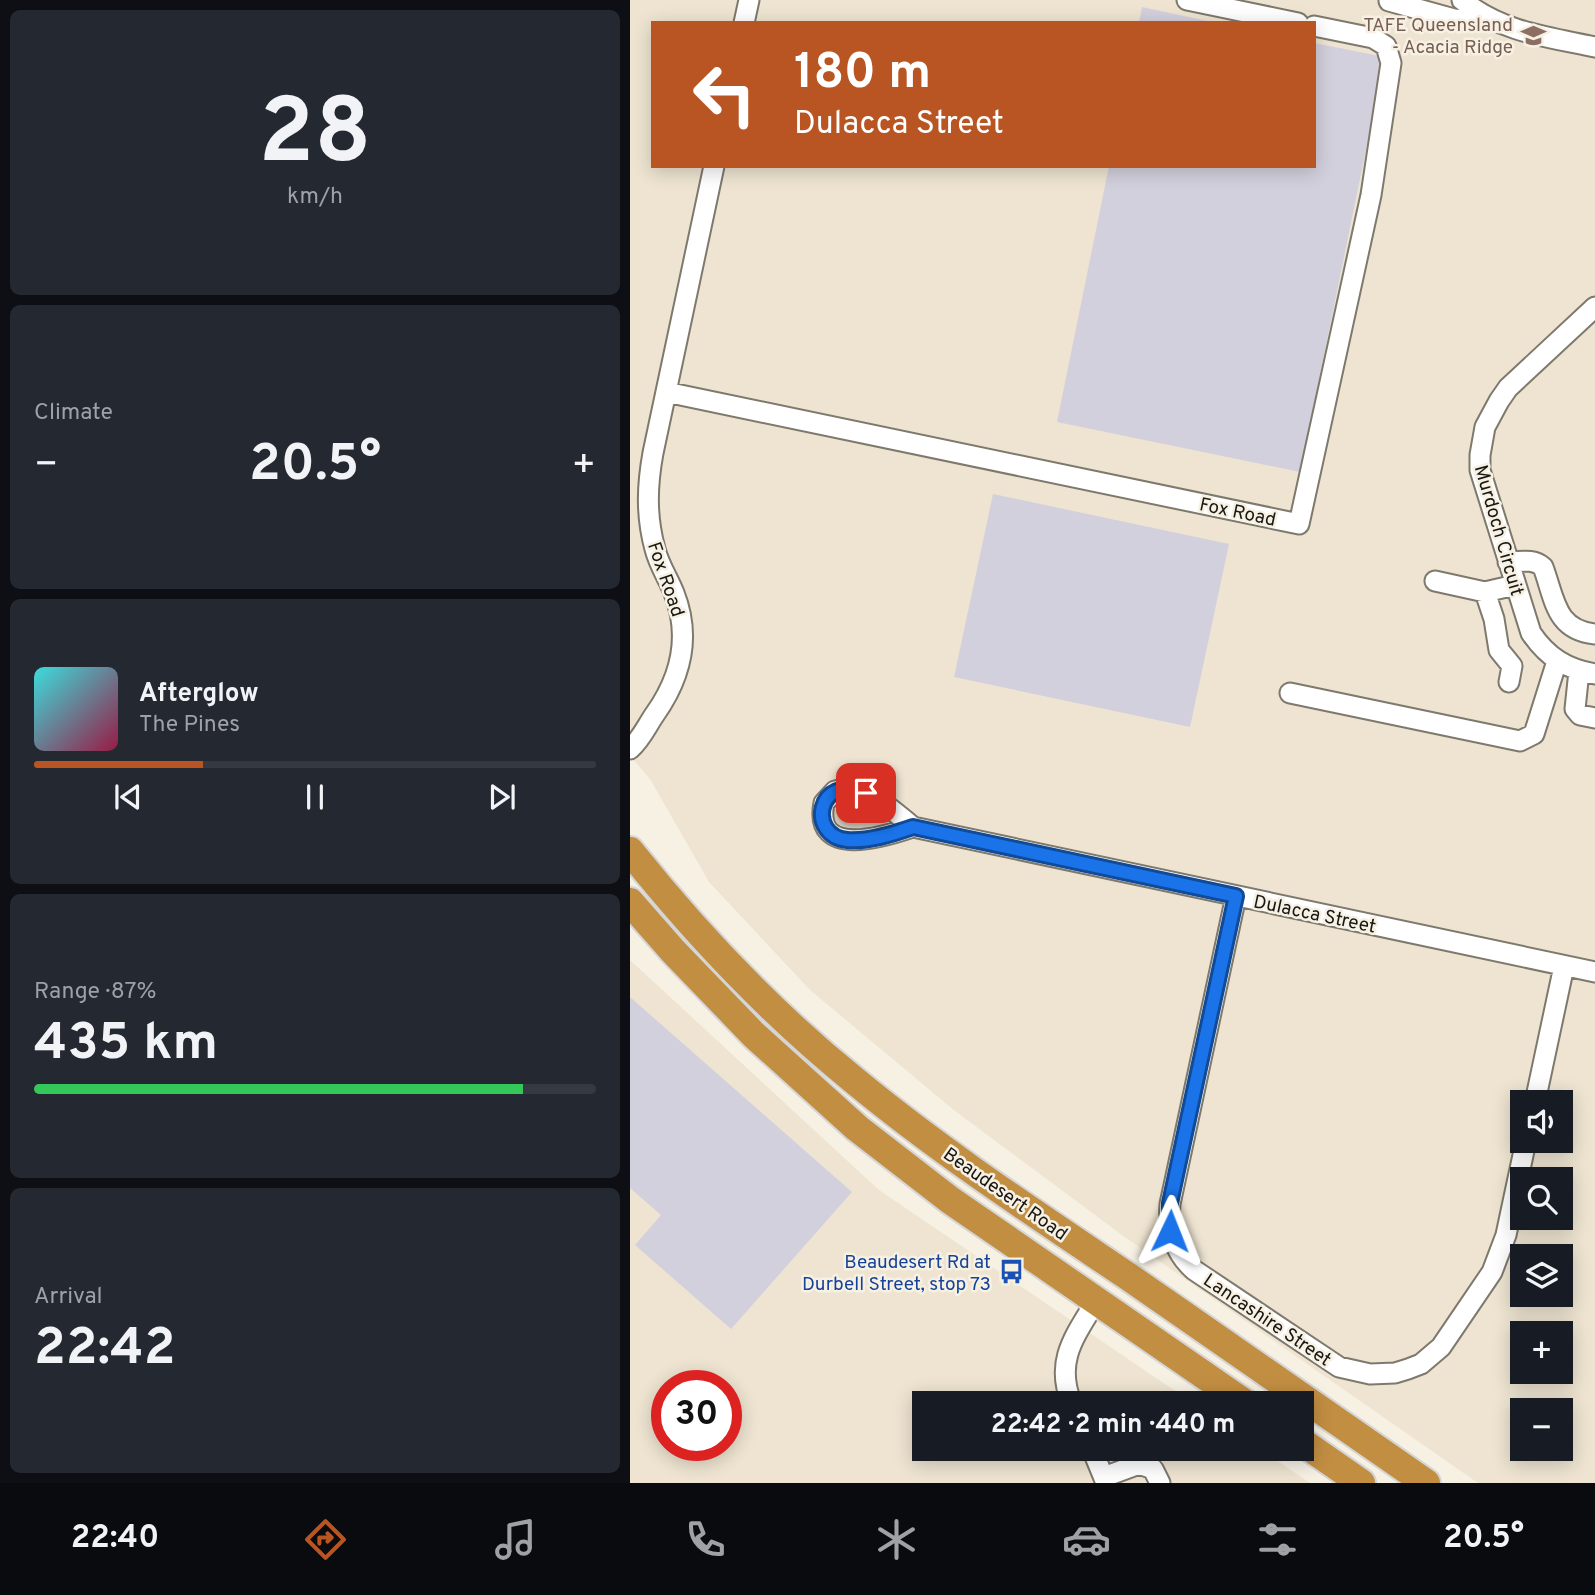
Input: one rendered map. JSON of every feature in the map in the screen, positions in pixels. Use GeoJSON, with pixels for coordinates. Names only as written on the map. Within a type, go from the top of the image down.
{"type":"FeatureCollection","features":[{"type":"Feature","properties":{"kind":"highway","name":"Beaudesert Road"},"geometry":{"type":"LineString","coordinates":[[630,851],[734,970],[853,1080],[988,1181],[1426,1483]]}},
{"type":"Feature","properties":{"kind":"highway","name":"Beaudesert Road"},"geometry":{"type":"LineString","coordinates":[[630,902],[738,1019],[846,1119],[950,1200],[1227,1391]]}},
{"type":"Feature","properties":{"kind":"highway"},"geometry":{"type":"LineString","coordinates":[[1314,1450],[1361,1483]]}},
{"type":"Feature","properties":{"kind":"street"},"geometry":{"type":"LineString","coordinates":[[744,21],[748,0]]}},
{"type":"Feature","properties":{"kind":"street"},"geometry":{"type":"LineString","coordinates":[[1187,0],[1288,21]]}},
{"type":"Feature","properties":{"kind":"street"},"geometry":{"type":"LineString","coordinates":[[1462,0],[1486,17],[1520,31],[1595,47]]}},
{"type":"Feature","properties":{"kind":"street"},"geometry":{"type":"LineString","coordinates":[[1389,1],[1454,19],[1486,17]]}},
{"type":"Feature","properties":{"kind":"street","name":"Fox Road"},"geometry":{"type":"LineString","coordinates":[[666,392],[1299,524],[1371,195],[1391,64],[1386,46],[1373,38],[1316,26]]}},
{"type":"Feature","properties":{"kind":"street","name":"Fox Road"},"geometry":{"type":"LineString","coordinates":[[630,749],[642,738],[668,693],[676,676],[684,642],[680,612],[655,550],[647,503],[651,463],[714,168]]}},
{"type":"Feature","properties":{"kind":"street","name":"Murdoch Circuit"},"geometry":{"type":"LineString","coordinates":[[1587,673],[1557,660],[1541,648],[1528,627],[1480,470],[1480,456],[1485,427],[1508,388],[1595,307]]}},
{"type":"Feature","properties":{"kind":"street"},"geometry":{"type":"LineString","coordinates":[[1508,562],[1532,561],[1543,567],[1564,621],[1577,631],[1595,634]]}},
{"type":"Feature","properties":{"kind":"street"},"geometry":{"type":"LineString","coordinates":[[1435,581],[1485,592],[1515,585]]}},
{"type":"Feature","properties":{"kind":"street"},"geometry":{"type":"LineString","coordinates":[[1485,592],[1497,631],[1499,650],[1510,674],[1541,648]]}},
{"type":"Feature","properties":{"kind":"street"},"geometry":{"type":"LineString","coordinates":[[1290,693],[1520,740],[1534,734],[1557,660]]}},
{"type":"Feature","properties":{"kind":"street"},"geometry":{"type":"LineString","coordinates":[[1587,673],[1575,709],[1580,715],[1595,718]]}},
{"type":"Feature","properties":{"kind":"street"},"geometry":{"type":"LineString","coordinates":[[630,728],[652,718]]}},
{"type":"Feature","properties":{"kind":"street","name":"Dulacca Street"},"geometry":{"type":"LineString","coordinates":[[913,827],[1595,972]]}},
{"type":"Feature","properties":{"kind":"street","name":"Lancashire Street"},"geometry":{"type":"LineString","coordinates":[[1236,896],[1170,1203],[1172,1238],[1183,1259],[1194,1269],[1331,1362],[1359,1373],[1395,1373],[1421,1364],[1441,1347],[1492,1272],[1506,1235],[1524,1153]]}},
{"type":"Feature","properties":{"kind":"street"},"geometry":{"type":"LineString","coordinates":[[1538,1090],[1564,966]]}},
{"type":"Feature","properties":{"kind":"street"},"geometry":{"type":"LineString","coordinates":[[1067,1391],[1065,1361],[1069,1347],[1096,1301]]}},
{"type":"Feature","properties":{"kind":"street"},"geometry":{"type":"LineString","coordinates":[[1097,1461],[1105,1480],[1139,1465],[1153,1469],[1160,1483]]}},
{"type":"Feature","properties":{"kind":"shaded area"},"geometry":{"type":"Polygon","coordinates":[[[630,0],[1595,0],[1595,1483],[1478,1483],[1126,1238],[955,1111],[810,990],[709,882],[650,779],[630,756],[630,0]]]}},
{"type":"Feature","properties":{"kind":"shaded area"},"geometry":{"type":"Polygon","coordinates":[[[630,960],[879,1190],[1175,1391],[912,1391],[912,1461],[1278,1461],[1310,1483],[630,1483],[630,960]]]}},
{"type":"Feature","properties":{"kind":"building"},"geometry":{"type":"Polygon","coordinates":[[[1142,7],[1207,21],[1139,21],[1142,7]]]}},
{"type":"Feature","properties":{"kind":"building"},"geometry":{"type":"Polygon","coordinates":[[[1316,43],[1385,57],[1300,472],[1057,422],[1109,168],[1316,168],[1316,43]]]}},
{"type":"Feature","properties":{"kind":"building"},"geometry":{"type":"Polygon","coordinates":[[[993,494],[1229,544],[1190,727],[954,677],[993,494]]]}},
{"type":"Feature","properties":{"kind":"building"},"geometry":{"type":"Polygon","coordinates":[[[630,997],[852,1192],[731,1329],[635,1245],[661,1215],[630,1188],[630,997]]]}},
{"type":"Feature","properties":{"kind":"place","name":"TAFE Queensland - Acacia Ridge"},"geometry":{"type":"Point","coordinates":[1533,35]}},
{"type":"Feature","properties":{"kind":"place","name":"Beaudesert Rd at Durbell Street, stop 73"},"geometry":{"type":"Point","coordinates":[1011,1272]}},
{"type":"Feature","properties":{"kind":"route"},"geometry":{"type":"LineString","coordinates":[[866,793],[847,788],[831,793],[824,803],[822,814],[829,832],[842,839],[853,840],[891,835],[913,827],[1236,896],[1170,1203],[1170,1231]]}}]}
